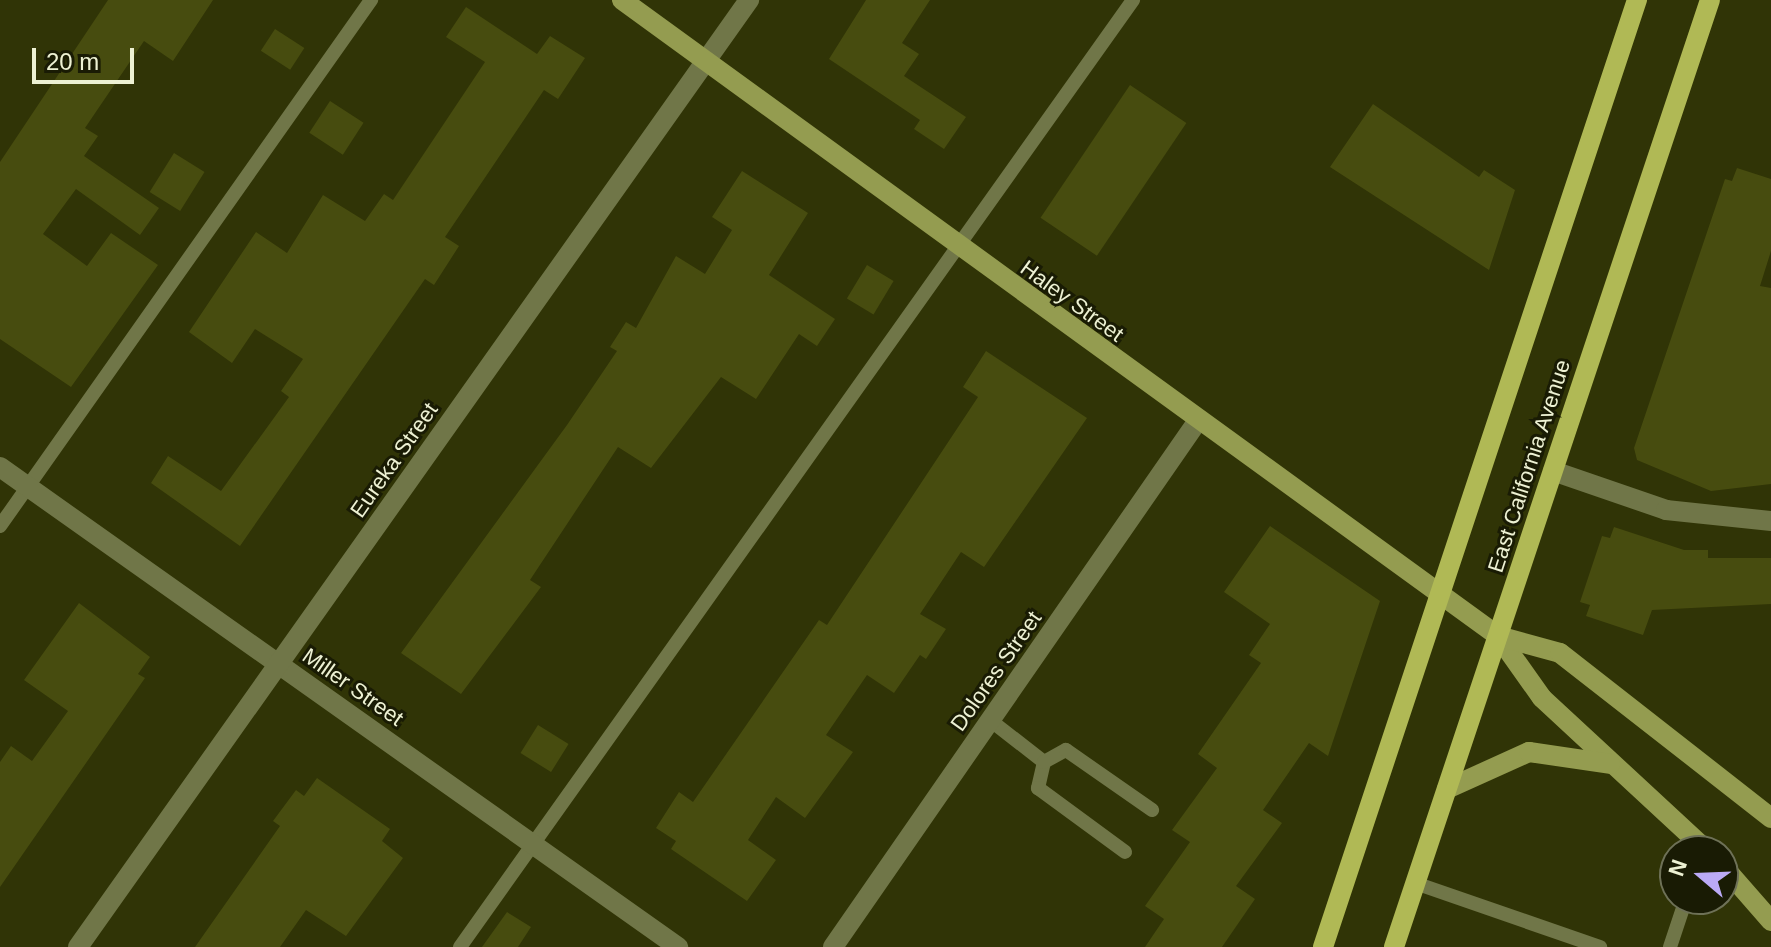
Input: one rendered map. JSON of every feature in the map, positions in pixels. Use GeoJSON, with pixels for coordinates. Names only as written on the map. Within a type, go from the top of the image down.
{"type":"FeatureCollection","features":[{"type":"Feature","properties":{"kind":"main road","name":"East California Avenue"},"geometry":{"type":"LineString","coordinates":[[1323,947],[1637,0]]}},
{"type":"Feature","properties":{"kind":"main road","name":"East California Avenue"},"geometry":{"type":"LineString","coordinates":[[1394,947],[1710,0]]}},
{"type":"Feature","properties":{"kind":"street","name":"Haley Street"},"geometry":{"type":"LineString","coordinates":[[622,0],[1197,422],[1498,636]]}},
{"type":"Feature","properties":{"kind":"street","name":"Eureka Street"},"geometry":{"type":"LineString","coordinates":[[78,947],[749,0]]}},
{"type":"Feature","properties":{"kind":"street","name":"Dolores Street"},"geometry":{"type":"LineString","coordinates":[[833,947],[1197,422]]}},
{"type":"Feature","properties":{"kind":"street","name":"Miller Street"},"geometry":{"type":"LineString","coordinates":[[0,467],[678,947]]}},
{"type":"Feature","properties":{"kind":"street"},"geometry":{"type":"LineString","coordinates":[[1553,471],[1666,510],[1771,521]]}},
{"type":"Feature","properties":{"kind":"street"},"geometry":{"type":"LineString","coordinates":[[1498,636],[1542,698],[1690,835]]}},
{"type":"Feature","properties":{"kind":"street"},"geometry":{"type":"LineString","coordinates":[[1498,636],[1560,653],[1771,818]]}},
{"type":"Feature","properties":{"kind":"street"},"geometry":{"type":"LineString","coordinates":[[1447,789],[1529,752],[1615,765]]}},
{"type":"Feature","properties":{"kind":"street"},"geometry":{"type":"LineString","coordinates":[[1739,884],[1771,921]]}},
{"type":"Feature","properties":{"kind":"lane"},"geometry":{"type":"LineString","coordinates":[[0,526],[371,0]]}},
{"type":"Feature","properties":{"kind":"lane"},"geometry":{"type":"LineString","coordinates":[[460,947],[1133,0]]}},
{"type":"Feature","properties":{"kind":"lane"},"geometry":{"type":"LineString","coordinates":[[990,720],[1044,762]]}},
{"type":"Feature","properties":{"kind":"lane"},"geometry":{"type":"LineString","coordinates":[[1125,852],[1038,788],[1044,762],[1066,750],[1152,810]]}},
{"type":"Feature","properties":{"kind":"lane"},"geometry":{"type":"LineString","coordinates":[[1415,883],[1600,947]]}},
{"type":"Feature","properties":{"kind":"lane"},"geometry":{"type":"LineString","coordinates":[[1670,947],[1681,915]]}},
{"type":"Feature","properties":{"kind":"building"},"geometry":{"type":"Polygon","coordinates":[[[108,0],[213,0],[173,61],[144,41],[85,128],[98,136],[84,156],[159,208],[140,235],[76,189],[43,234],[87,266],[111,233],[158,265],[71,387],[0,339],[0,162],[108,0]]]}},
{"type":"Feature","properties":{"kind":"building"},"geometry":{"type":"Polygon","coordinates":[[[866,0],[930,0],[902,43],[919,54],[904,76],[966,117],[944,149],[914,129],[920,120],[829,59],[866,0]]]}},
{"type":"Feature","properties":{"kind":"building"},"geometry":{"type":"Polygon","coordinates":[[[466,7],[537,54],[550,36],[585,58],[558,99],[544,90],[445,237],[459,246],[434,285],[425,279],[240,546],[151,483],[168,456],[221,491],[289,397],[281,391],[303,359],[255,329],[232,363],[189,332],[256,232],[287,253],[323,195],[365,221],[384,194],[393,200],[485,62],[446,37],[466,7]]]}},
{"type":"Feature","properties":{"kind":"building"},"geometry":{"type":"Polygon","coordinates":[[[275,29],[304,48],[290,70],[261,51],[275,29]]]}},
{"type":"Feature","properties":{"kind":"building"},"geometry":{"type":"Polygon","coordinates":[[[1130,85],[1186,123],[1097,256],[1041,218],[1130,85]]]}},
{"type":"Feature","properties":{"kind":"building"},"geometry":{"type":"Polygon","coordinates":[[[330,101],[364,123],[343,155],[309,133],[330,101]]]}},
{"type":"Feature","properties":{"kind":"building"},"geometry":{"type":"Polygon","coordinates":[[[1373,104],[1479,177],[1484,170],[1515,190],[1489,270],[1330,167],[1373,104]]]}},
{"type":"Feature","properties":{"kind":"building"},"geometry":{"type":"Polygon","coordinates":[[[174,153],[205,172],[180,211],[150,192],[174,153]]]}},
{"type":"Feature","properties":{"kind":"building"},"geometry":{"type":"Polygon","coordinates":[[[1737,168],[1771,179],[1771,251],[1760,286],[1771,288],[1771,484],[1711,491],[1637,460],[1634,448],[1725,179],[1732,181],[1737,168]]]}},
{"type":"Feature","properties":{"kind":"building"},"geometry":{"type":"Polygon","coordinates":[[[742,171],[808,213],[769,275],[835,319],[817,346],[799,334],[756,399],[721,377],[651,468],[618,447],[530,580],[541,587],[461,694],[401,653],[567,425],[617,351],[610,347],[626,322],[636,328],[676,256],[705,274],[732,230],[712,217],[742,171]]]}},
{"type":"Feature","properties":{"kind":"building"},"geometry":{"type":"Polygon","coordinates":[[[867,265],[894,281],[873,314],[847,298],[867,265]]]}},
{"type":"Feature","properties":{"kind":"building"},"geometry":{"type":"Polygon","coordinates":[[[986,351],[1087,418],[984,567],[961,552],[920,614],[946,629],[926,659],[920,655],[894,693],[867,675],[826,735],[853,752],[805,818],[776,797],[748,840],[776,860],[747,901],[671,849],[676,841],[656,828],[679,792],[693,802],[819,620],[827,625],[978,397],[963,387],[986,351]]]}},
{"type":"Feature","properties":{"kind":"building"},"geometry":{"type":"Polygon","coordinates":[[[1270,526],[1380,601],[1328,756],[1309,743],[1263,810],[1282,823],[1236,886],[1255,899],[1222,947],[1145,947],[1164,919],[1145,906],[1190,842],[1172,830],[1217,768],[1198,754],[1261,663],[1249,655],[1270,624],[1224,592],[1270,526]]]}},
{"type":"Feature","properties":{"kind":"building"},"geometry":{"type":"Polygon","coordinates":[[[1614,527],[1684,550],[1708,550],[1708,558],[1771,558],[1771,604],[1652,610],[1643,635],[1586,616],[1590,605],[1580,602],[1602,536],[1610,538],[1614,527]]]}},
{"type":"Feature","properties":{"kind":"building"},"geometry":{"type":"Polygon","coordinates":[[[79,603],[150,657],[138,674],[145,678],[0,887],[0,762],[11,746],[32,761],[68,711],[24,680],[79,603]]]}},
{"type":"Feature","properties":{"kind":"building"},"geometry":{"type":"Polygon","coordinates":[[[538,725],[569,744],[551,772],[521,753],[538,725]]]}},
{"type":"Feature","properties":{"kind":"building"},"geometry":{"type":"Polygon","coordinates":[[[317,778],[390,829],[382,841],[403,858],[346,936],[306,910],[280,947],[195,947],[280,826],[273,821],[296,790],[304,796],[317,778]]]}},
{"type":"Feature","properties":{"kind":"building"},"geometry":{"type":"Polygon","coordinates":[[[507,912],[531,927],[518,947],[482,947],[507,912]]]}}]}
